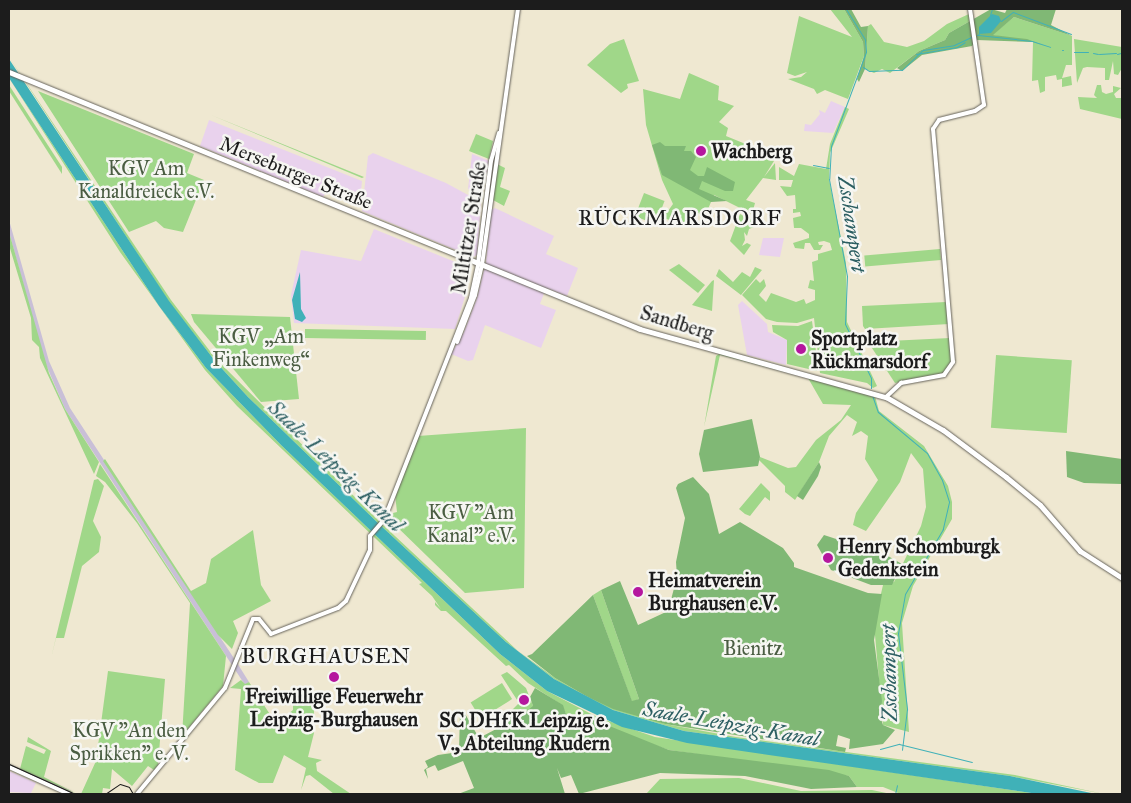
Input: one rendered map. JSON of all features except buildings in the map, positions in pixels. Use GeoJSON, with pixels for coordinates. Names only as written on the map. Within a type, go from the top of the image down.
{"type":"FeatureCollection","features":[{"type":"Feature","properties":{"kind":"main road","name":"Merseburger Straße"},"geometry":{"type":"LineString","coordinates":[[9,72],[480,264]]}},
{"type":"Feature","properties":{"kind":"main road","name":"Sandberg"},"geometry":{"type":"LineString","coordinates":[[480,264],[654,334],[872,391],[886,397],[953,437],[1013,482],[1040,505],[1080,551],[1122,578]]}},
{"type":"Feature","properties":{"kind":"street","name":"Miltitzer Straße"},"geometry":{"type":"LineString","coordinates":[[137,794],[225,688],[244,638],[254,618],[260,620],[271,634],[344,603],[370,550],[372,534],[383,522],[448,353],[462,327],[480,264],[518,9]]}},
{"type":"Feature","properties":{"kind":"street"},"geometry":{"type":"LineString","coordinates":[[886,397],[901,383],[937,378],[952,366],[933,129],[939,120],[975,111],[984,105],[970,9]]}},
{"type":"Feature","properties":{"kind":"street"},"geometry":{"type":"LineString","coordinates":[[9,767],[69,794]]}},
{"type":"Feature","properties":{"kind":"shaded area"},"geometry":{"type":"Polygon","coordinates":[[[831,101],[845,107],[833,133],[804,131],[805,124],[811,125],[820,114],[819,110],[825,113],[831,101]]]}},
{"type":"Feature","properties":{"kind":"shaded area"},"geometry":{"type":"Polygon","coordinates":[[[209,120],[362,181],[360,204],[327,191],[323,197],[200,146],[209,120]]]}},
{"type":"Feature","properties":{"kind":"shaded area"},"geometry":{"type":"Polygon","coordinates":[[[373,153],[446,183],[481,202],[477,255],[473,257],[362,211],[368,156],[373,153]]]}},
{"type":"Feature","properties":{"kind":"shaded area"},"geometry":{"type":"Polygon","coordinates":[[[472,154],[489,161],[482,195],[468,189],[472,154]]]}},
{"type":"Feature","properties":{"kind":"shaded area"},"geometry":{"type":"Polygon","coordinates":[[[495,208],[554,236],[546,254],[578,268],[567,296],[546,288],[540,304],[556,310],[541,348],[485,325],[473,360],[468,361],[451,354],[464,332],[477,298],[486,262],[491,210],[495,208]]]}},
{"type":"Feature","properties":{"kind":"shaded area"},"geometry":{"type":"Polygon","coordinates":[[[9,220],[49,361],[70,408],[239,666],[249,682],[245,685],[65,409],[44,360],[9,232],[9,220]]]}},
{"type":"Feature","properties":{"kind":"shaded area"},"geometry":{"type":"Polygon","coordinates":[[[374,229],[470,268],[467,290],[455,329],[294,323],[291,295],[301,250],[361,261],[374,229]]]}},
{"type":"Feature","properties":{"kind":"shaded area"},"geometry":{"type":"Polygon","coordinates":[[[763,238],[784,238],[780,257],[759,255],[763,238]]]}},
{"type":"Feature","properties":{"kind":"shaded area"},"geometry":{"type":"Polygon","coordinates":[[[742,301],[767,324],[768,332],[787,340],[786,365],[747,355],[738,305],[742,301]]]}},
{"type":"Feature","properties":{"kind":"shaded area"},"geometry":{"type":"Polygon","coordinates":[[[9,771],[36,783],[31,793],[9,792],[9,771]]]}},
{"type":"Feature","properties":{"kind":"green space"},"geometry":{"type":"Polygon","coordinates":[[[830,9],[844,9],[863,42],[864,56],[848,99],[825,90],[817,94],[814,89],[788,79],[801,77],[807,72],[795,76],[787,73],[799,16],[852,37],[830,9]]]}},
{"type":"Feature","properties":{"kind":"green space"},"geometry":{"type":"Polygon","coordinates":[[[844,9],[851,9],[861,27],[868,26],[865,69],[859,82],[857,79],[864,56],[863,42],[844,9]]]}},
{"type":"Feature","properties":{"kind":"green space"},"geometry":{"type":"Polygon","coordinates":[[[991,9],[1005,13],[1007,9],[1056,9],[1051,25],[1072,36],[1014,17],[993,35],[1027,39],[1045,46],[1033,42],[977,40],[972,46],[922,55],[902,71],[897,68],[919,51],[945,40],[949,33],[991,9]]]}},
{"type":"Feature","properties":{"kind":"green space"},"geometry":{"type":"Polygon","coordinates":[[[969,14],[970,21],[949,33],[945,40],[919,51],[890,73],[882,69],[874,73],[865,69],[868,26],[871,24],[884,42],[907,47],[924,41],[947,24],[969,14]]]}},
{"type":"Feature","properties":{"kind":"green space"},"geometry":{"type":"Polygon","coordinates":[[[1014,17],[1072,36],[1072,65],[1066,65],[1062,78],[1071,76],[1072,85],[1062,87],[1062,79],[1057,80],[1056,75],[1045,77],[1045,91],[1040,93],[1038,80],[1032,81],[1033,42],[1045,44],[992,35],[1014,17]]]}},
{"type":"Feature","properties":{"kind":"green space"},"geometry":{"type":"Polygon","coordinates":[[[624,39],[639,81],[627,84],[628,88],[621,93],[587,65],[610,44],[624,39]]]}},
{"type":"Feature","properties":{"kind":"green space"},"geometry":{"type":"Polygon","coordinates":[[[1074,39],[1122,47],[1122,68],[1118,75],[1114,74],[1113,61],[1109,80],[1105,80],[1105,68],[1087,67],[1083,68],[1077,83],[1074,39]]]}},
{"type":"Feature","properties":{"kind":"green space"},"geometry":{"type":"Polygon","coordinates":[[[9,57],[171,300],[216,359],[380,522],[518,651],[555,678],[586,696],[665,724],[736,737],[1015,775],[1104,794],[1010,776],[684,731],[613,710],[576,692],[554,679],[506,642],[378,523],[248,397],[215,361],[169,302],[9,57]]]}},
{"type":"Feature","properties":{"kind":"green space"},"geometry":{"type":"Polygon","coordinates":[[[689,73],[719,86],[718,100],[734,106],[719,122],[728,128],[726,136],[748,145],[747,150],[774,161],[764,177],[775,163],[776,180],[763,178],[746,200],[755,203],[752,214],[714,195],[705,216],[693,211],[690,226],[663,218],[673,204],[662,180],[646,125],[643,89],[680,99],[689,73]]]}},
{"type":"Feature","properties":{"kind":"green space"},"geometry":{"type":"Polygon","coordinates":[[[9,78],[159,306],[206,368],[281,445],[500,654],[547,691],[597,717],[655,737],[1038,794],[898,793],[883,787],[857,787],[849,776],[669,750],[566,714],[562,705],[528,683],[509,665],[506,666],[446,611],[441,611],[435,605],[435,602],[441,609],[432,596],[419,584],[422,583],[237,406],[205,370],[120,252],[9,78]]]}},
{"type":"Feature","properties":{"kind":"green space"},"geometry":{"type":"Polygon","coordinates":[[[9,85],[62,167],[62,174],[9,91],[9,85]]]}},
{"type":"Feature","properties":{"kind":"green space"},"geometry":{"type":"Polygon","coordinates":[[[1097,85],[1101,85],[1102,92],[1106,94],[1113,92],[1113,86],[1121,88],[1114,94],[1116,98],[1122,98],[1122,119],[1080,109],[1078,97],[1097,98],[1094,95],[1097,85]]]}},
{"type":"Feature","properties":{"kind":"green space","name":"KGV Am Kanaldreieck e.V."},"geometry":{"type":"Polygon","coordinates":[[[38,91],[194,154],[187,173],[204,180],[183,232],[164,228],[156,221],[129,232],[38,91]]]}},
{"type":"Feature","properties":{"kind":"green space"},"geometry":{"type":"Polygon","coordinates":[[[845,107],[849,109],[830,153],[829,179],[846,263],[847,322],[877,386],[873,388],[867,383],[820,373],[814,318],[797,323],[777,322],[766,319],[742,295],[756,279],[760,283],[764,279],[766,286],[759,295],[766,302],[771,293],[796,302],[804,299],[806,304],[815,300],[815,290],[808,288],[810,280],[814,281],[812,262],[818,260],[818,254],[832,250],[830,243],[824,241],[818,242],[819,245],[823,245],[820,250],[814,250],[810,243],[805,243],[804,249],[795,248],[793,243],[809,238],[809,234],[801,228],[794,228],[793,218],[801,216],[800,212],[793,213],[793,209],[796,209],[795,195],[787,196],[780,186],[791,187],[793,180],[779,180],[779,167],[794,176],[799,164],[826,169],[830,144],[845,107]]]}},
{"type":"Feature","properties":{"kind":"green space"},"geometry":{"type":"Polygon","coordinates":[[[211,115],[364,177],[362,178],[211,115]]]}},
{"type":"Feature","properties":{"kind":"green space"},"geometry":{"type":"Polygon","coordinates":[[[476,134],[493,141],[489,159],[469,151],[476,134]]]}},
{"type":"Feature","properties":{"kind":"green space"},"geometry":{"type":"Polygon","coordinates":[[[660,142],[665,146],[686,146],[684,151],[691,151],[696,157],[690,170],[698,176],[704,176],[707,167],[735,182],[733,191],[725,191],[702,181],[699,189],[727,201],[711,202],[662,175],[652,145],[660,142]]]}},
{"type":"Feature","properties":{"kind":"green space"},"geometry":{"type":"Polygon","coordinates":[[[497,164],[505,168],[500,187],[510,191],[504,206],[493,200],[497,164]]]}},
{"type":"Feature","properties":{"kind":"green space"},"geometry":{"type":"Polygon","coordinates":[[[644,193],[665,201],[656,224],[635,216],[644,193]]]}},
{"type":"Feature","properties":{"kind":"green space"},"geometry":{"type":"Polygon","coordinates":[[[740,214],[756,222],[749,222],[754,227],[749,229],[747,236],[744,232],[745,240],[742,246],[747,243],[751,245],[744,255],[730,241],[740,214]]]}},
{"type":"Feature","properties":{"kind":"green space"},"geometry":{"type":"Polygon","coordinates":[[[9,232],[49,373],[65,409],[99,462],[94,474],[40,358],[39,347],[32,340],[31,318],[9,245],[9,232]]]}},
{"type":"Feature","properties":{"kind":"green space"},"geometry":{"type":"Polygon","coordinates":[[[940,249],[941,260],[865,267],[864,256],[940,249]]]}},
{"type":"Feature","properties":{"kind":"green space"},"geometry":{"type":"Polygon","coordinates":[[[679,264],[705,285],[698,293],[669,270],[679,264]]]}},
{"type":"Feature","properties":{"kind":"green space"},"geometry":{"type":"Polygon","coordinates":[[[755,267],[762,270],[741,295],[716,276],[719,269],[733,282],[742,272],[750,277],[755,267]]]}},
{"type":"Feature","properties":{"kind":"green space"},"geometry":{"type":"Polygon","coordinates":[[[714,280],[712,311],[692,305],[712,281],[714,280]]]}},
{"type":"Feature","properties":{"kind":"green space"},"geometry":{"type":"Polygon","coordinates":[[[946,302],[949,324],[865,329],[863,326],[862,306],[946,302]]]}},
{"type":"Feature","properties":{"kind":"green space","name":"KGV „Am Finkenweg“"},"geometry":{"type":"Polygon","coordinates":[[[191,314],[290,317],[299,399],[261,402],[194,322],[191,314]]]}},
{"type":"Feature","properties":{"kind":"green space","name":"Sportplatz Rückmarsdorf"},"geometry":{"type":"Polygon","coordinates":[[[812,321],[817,371],[787,364],[787,340],[773,332],[772,325],[798,326],[812,321]]]}},
{"type":"Feature","properties":{"kind":"green space"},"geometry":{"type":"Polygon","coordinates":[[[305,329],[426,331],[426,340],[305,338],[305,329]]]}},
{"type":"Feature","properties":{"kind":"green space"},"geometry":{"type":"Polygon","coordinates":[[[950,338],[951,361],[945,373],[895,383],[868,342],[950,338]]]}},
{"type":"Feature","properties":{"kind":"green space"},"geometry":{"type":"Polygon","coordinates":[[[720,353],[875,396],[879,411],[924,446],[948,486],[952,502],[952,519],[913,586],[902,623],[909,732],[883,725],[874,624],[883,585],[894,582],[921,526],[926,507],[923,469],[911,453],[900,482],[866,531],[853,525],[856,513],[878,480],[865,459],[868,436],[861,431],[852,436],[857,422],[847,415],[829,436],[819,462],[795,500],[785,492],[785,486],[759,460],[760,457],[788,468],[796,467],[816,440],[841,420],[851,405],[823,404],[808,378],[720,355],[704,427],[716,356],[720,353]]]}},
{"type":"Feature","properties":{"kind":"green space"},"geometry":{"type":"Polygon","coordinates":[[[996,355],[1072,360],[1067,433],[991,428],[996,355]]]}},
{"type":"Feature","properties":{"kind":"green space"},"geometry":{"type":"Polygon","coordinates":[[[752,419],[760,457],[758,466],[703,472],[699,454],[704,430],[752,419]]]}},
{"type":"Feature","properties":{"kind":"green space","name":"KGV \"Am Kanal\" e.V."},"geometry":{"type":"Polygon","coordinates":[[[526,428],[524,588],[465,593],[390,520],[393,513],[397,512],[395,494],[418,436],[526,428]]]}},
{"type":"Feature","properties":{"kind":"green space"},"geometry":{"type":"Polygon","coordinates":[[[1066,451],[1122,459],[1122,484],[1084,483],[1067,477],[1066,451]]]}},
{"type":"Feature","properties":{"kind":"green space"},"geometry":{"type":"Polygon","coordinates":[[[105,459],[191,591],[206,583],[211,559],[253,530],[261,585],[271,601],[233,621],[238,633],[232,649],[218,635],[103,461],[105,459]]]}},
{"type":"Feature","properties":{"kind":"green space"},"geometry":{"type":"Polygon","coordinates":[[[819,462],[821,467],[818,476],[803,500],[797,496],[819,462]]]}},
{"type":"Feature","properties":{"kind":"green space"},"geometry":{"type":"Polygon","coordinates":[[[100,464],[226,656],[223,686],[182,736],[190,603],[137,523],[105,482],[96,476],[100,464]]]}},
{"type":"Feature","properties":{"kind":"green space","name":"Bienitz"},"geometry":{"type":"Polygon","coordinates":[[[693,477],[709,494],[719,534],[740,522],[783,548],[794,563],[794,567],[868,593],[882,594],[874,640],[882,701],[880,716],[883,725],[895,730],[883,744],[849,749],[850,739],[838,735],[836,746],[846,748],[845,752],[665,724],[613,709],[586,696],[555,678],[527,656],[532,654],[593,595],[632,701],[639,699],[601,590],[620,581],[638,625],[668,611],[677,577],[676,562],[685,518],[676,488],[678,484],[693,477]]]}},
{"type":"Feature","properties":{"kind":"green space"},"geometry":{"type":"Polygon","coordinates":[[[98,479],[104,486],[93,521],[101,537],[99,552],[82,566],[64,638],[56,638],[51,658],[94,480],[98,479]]]}},
{"type":"Feature","properties":{"kind":"green space"},"geometry":{"type":"Polygon","coordinates":[[[761,483],[770,492],[770,501],[765,497],[750,516],[745,514],[739,509],[761,483]]]}},
{"type":"Feature","properties":{"kind":"green space"},"geometry":{"type":"Polygon","coordinates":[[[824,535],[888,556],[902,564],[892,585],[871,585],[831,570],[817,545],[824,535]]]}},
{"type":"Feature","properties":{"kind":"green space"},"geometry":{"type":"Polygon","coordinates":[[[601,590],[639,699],[632,702],[593,595],[601,590]]]}},
{"type":"Feature","properties":{"kind":"green space","name":"KGV \"An den Sprikken\" e. V."},"geometry":{"type":"Polygon","coordinates":[[[108,671],[165,679],[158,765],[154,770],[148,766],[132,786],[112,769],[110,789],[103,788],[102,794],[81,794],[96,761],[108,671]]]}},
{"type":"Feature","properties":{"kind":"green space","name":"SC DHfK Leipzig e. V., Abteilung Rudern"},"geometry":{"type":"Polygon","coordinates":[[[507,672],[526,688],[539,721],[506,716],[519,703],[501,675],[507,672]]]}},
{"type":"Feature","properties":{"kind":"green space"},"geometry":{"type":"Polygon","coordinates":[[[241,680],[245,684],[249,682],[273,719],[288,714],[293,710],[293,704],[314,704],[314,733],[308,757],[322,760],[316,763],[317,771],[351,794],[334,794],[310,775],[306,776],[301,790],[306,768],[284,755],[273,783],[259,783],[235,770],[241,689],[230,688],[241,680]]]}},
{"type":"Feature","properties":{"kind":"green space"},"geometry":{"type":"Polygon","coordinates":[[[502,683],[512,699],[481,719],[471,703],[502,683]]]}},
{"type":"Feature","properties":{"kind":"green space"},"geometry":{"type":"Polygon","coordinates":[[[535,688],[563,705],[566,714],[578,719],[582,715],[669,750],[829,770],[849,776],[857,787],[811,789],[745,776],[660,773],[579,794],[571,775],[561,778],[557,768],[565,794],[458,794],[474,788],[463,761],[438,771],[435,765],[426,769],[428,779],[424,770],[428,767],[425,761],[438,755],[459,752],[460,713],[464,712],[479,738],[502,726],[511,710],[519,717],[533,706],[530,697],[535,688]]]}},
{"type":"Feature","properties":{"kind":"green space"},"geometry":{"type":"Polygon","coordinates":[[[28,737],[51,751],[44,777],[77,794],[20,769],[26,746],[44,754],[46,750],[27,742],[28,737]]]}},
{"type":"Feature","properties":{"kind":"green space"},"geometry":{"type":"Polygon","coordinates":[[[739,778],[801,791],[872,790],[891,794],[646,794],[660,779],[739,778]]]}},
{"type":"Feature","properties":{"kind":"water"},"geometry":{"type":"Polygon","coordinates":[[[992,14],[999,16],[1001,21],[991,33],[979,34],[979,27],[992,14]]]}},
{"type":"Feature","properties":{"kind":"water"},"geometry":{"type":"Polygon","coordinates":[[[9,59],[169,301],[215,361],[248,397],[378,523],[506,642],[554,679],[613,710],[684,731],[1010,776],[1096,794],[1038,794],[687,743],[622,727],[547,691],[500,654],[281,445],[206,368],[159,306],[9,78],[9,59]]]}},
{"type":"Feature","properties":{"kind":"water"},"geometry":{"type":"Polygon","coordinates":[[[300,272],[301,309],[306,318],[302,322],[295,319],[292,300],[300,272]]]}},
{"type":"Feature","properties":{"kind":"waterway","name":"Zschampert"},"geometry":{"type":"LineString","coordinates":[[846,9],[865,40],[866,52],[831,146],[829,179],[847,276],[845,324],[871,378],[871,388]]}},
{"type":"Feature","properties":{"kind":"waterway"},"geometry":{"type":"LineString","coordinates":[[990,15],[992,9]]}},
{"type":"Feature","properties":{"kind":"waterway"},"geometry":{"type":"LineString","coordinates":[[1001,21],[1013,12],[1071,34]]}},
{"type":"Feature","properties":{"kind":"waterway"},"geometry":{"type":"LineString","coordinates":[[978,35],[1032,41],[1050,47]]}},
{"type":"Feature","properties":{"kind":"waterway"},"geometry":{"type":"LineString","coordinates":[[863,67],[869,71],[902,70],[923,50],[954,45],[971,37]]}},
{"type":"Feature","properties":{"kind":"waterway"},"geometry":{"type":"LineString","coordinates":[[916,54],[957,47],[965,42]]}},
{"type":"Feature","properties":{"kind":"waterway"},"geometry":{"type":"LineString","coordinates":[[1074,52],[1088,52]]}},
{"type":"Feature","properties":{"kind":"waterway"},"geometry":{"type":"LineString","coordinates":[[1093,53],[1098,54]]}},
{"type":"Feature","properties":{"kind":"waterway"},"geometry":{"type":"LineString","coordinates":[[1099,54],[1116,53]]}},
{"type":"Feature","properties":{"kind":"waterway"},"geometry":{"type":"LineString","coordinates":[[1117,54],[1121,53]]}},
{"type":"Feature","properties":{"kind":"waterway"},"geometry":{"type":"LineString","coordinates":[[813,165],[829,168]]}},
{"type":"Feature","properties":{"kind":"waterway","name":"Zschampert"},"geometry":{"type":"LineString","coordinates":[[872,395],[878,412],[927,453],[942,480],[949,502],[943,529],[905,594],[898,633],[907,709],[902,750]]}},
{"type":"Feature","properties":{"kind":"waterway"},"geometry":{"type":"LineString","coordinates":[[880,749],[899,744],[972,762]]}},
{"type":"Feature","properties":{"kind":"waterway","name":"Zschampert"},"geometry":{"type":"LineString","coordinates":[[895,794],[897,785]]}},
{"type":"Feature","properties":{"kind":"tram line"},"geometry":{"type":"LineString","coordinates":[[9,764],[75,794]]}},
{"type":"Feature","properties":{"kind":"tram line"},"geometry":{"type":"LineString","coordinates":[[105,794],[120,784],[129,787],[133,794]]}},
{"type":"Feature","properties":{"kind":"place","name":"Wachberg"},"geometry":{"type":"Point","coordinates":[701,151]}},
{"type":"Feature","properties":{"kind":"place","name":"Sportplatz Rückmarsdorf"},"geometry":{"type":"Point","coordinates":[801,349]}},
{"type":"Feature","properties":{"kind":"place","name":"Henry Schomburgk Gedenkstein"},"geometry":{"type":"Point","coordinates":[828,558]}},
{"type":"Feature","properties":{"kind":"place","name":"Heimatverein Burghausen e.V."},"geometry":{"type":"Point","coordinates":[638,592]}},
{"type":"Feature","properties":{"kind":"place","name":"Freiwillige Feuerwehr Leipzig-Burghausen"},"geometry":{"type":"Point","coordinates":[334,677]}},
{"type":"Feature","properties":{"kind":"place","name":"SC DHfK Leipzig e. V., Abteilung Rudern"},"geometry":{"type":"Point","coordinates":[524,700]}},
{"type":"Feature","properties":{"kind":"district","name":"RÜCKMARSDORF"},"geometry":{"type":"Point","coordinates":[680,218]}},
{"type":"Feature","properties":{"kind":"district","name":"BURGHAUSEN"},"geometry":{"type":"Point","coordinates":[326,656]}},
{"type":"Feature","properties":{"kind":"water label","name":"Saale-Leipzig-Kanal"},"geometry":{"type":"Point","coordinates":[336,466]}},
{"type":"Feature","properties":{"kind":"water label","name":"Saale-Leipzig-Kanal"},"geometry":{"type":"Point","coordinates":[731,724]}}]}
